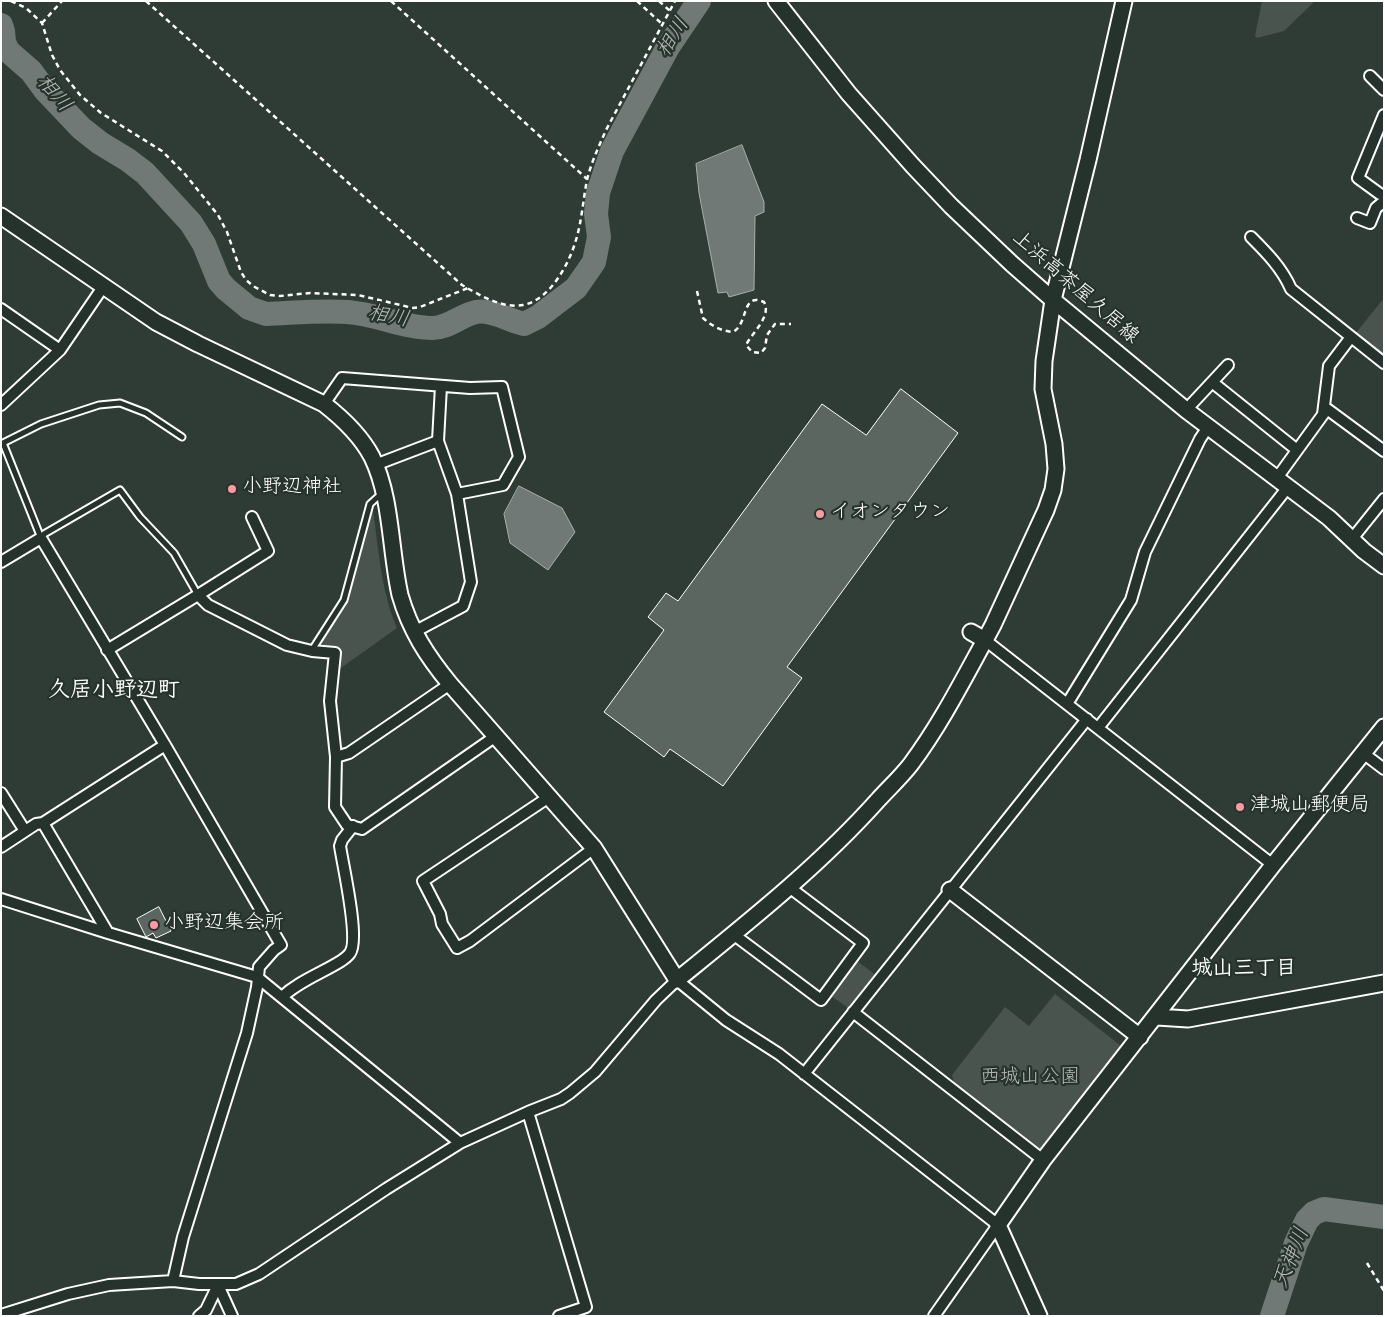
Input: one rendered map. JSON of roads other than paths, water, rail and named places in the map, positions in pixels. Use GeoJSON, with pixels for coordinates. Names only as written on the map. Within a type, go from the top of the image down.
{"type":"FeatureCollection","features":[{"type":"Feature","properties":{"kind":"street","name":"上浜高茶屋久居線"},"geometry":{"type":"LineString","coordinates":[[776,1],[849,94],[913,166],[1005,258],[1186,410],[1329,518],[1364,551],[1384,566]]}},
{"type":"Feature","properties":{"kind":"street"},"geometry":{"type":"LineString","coordinates":[[1,1315],[68,1294],[109,1285],[173,1280],[218,1285],[236,1284],[259,1274],[386,1189],[460,1143],[528,1112],[562,1099],[589,1077],[618,1046],[656,1000],[789,888],[831,850],[910,765],[927,741],[993,625],[1046,510],[1053,490],[1056,469],[1054,444],[1042,389],[1042,375],[1053,300],[1088,160],[1124,1]]}},
{"type":"Feature","properties":{"kind":"street"},"geometry":{"type":"LineString","coordinates":[[1370,76],[1384,90]]}},
{"type":"Feature","properties":{"kind":"street"},"geometry":{"type":"LineString","coordinates":[[1357,218],[1370,223],[1382,197],[1358,178],[1384,114]]}},
{"type":"Feature","properties":{"kind":"street"},"geometry":{"type":"LineString","coordinates":[[1,216],[156,322],[324,404],[340,417],[352,430],[375,465],[383,493],[397,580],[405,611],[429,660],[594,848],[678,980],[726,1020],[779,1054],[998,1225],[1039,1316]]}},
{"type":"Feature","properties":{"kind":"street"},"geometry":{"type":"LineString","coordinates":[[1250,237],[1275,263],[1291,289],[1384,363]]}},
{"type":"Feature","properties":{"kind":"street"},"geometry":{"type":"LineString","coordinates":[[1,404],[60,350],[104,287]]}},
{"type":"Feature","properties":{"kind":"street"},"geometry":{"type":"LineString","coordinates":[[2,310],[60,350]]}},
{"type":"Feature","properties":{"kind":"street"},"geometry":{"type":"LineString","coordinates":[[1323,414],[1329,366],[1351,337]]}},
{"type":"Feature","properties":{"kind":"street"},"geometry":{"type":"LineString","coordinates":[[1186,410],[1228,365]]}},
{"type":"Feature","properties":{"kind":"street"},"geometry":{"type":"LineString","coordinates":[[324,404],[342,378],[470,388],[502,387],[519,457],[503,486],[457,494]]}},
{"type":"Feature","properties":{"kind":"street"},"geometry":{"type":"LineString","coordinates":[[1212,382],[1297,450]]}},
{"type":"Feature","properties":{"kind":"street"},"geometry":{"type":"LineString","coordinates":[[414,632],[463,606],[472,582],[457,494],[438,441],[441,386]]}},
{"type":"Feature","properties":{"kind":"street"},"geometry":{"type":"LineString","coordinates":[[1098,728],[1282,482],[1297,450],[1327,409],[1384,451]]}},
{"type":"Feature","properties":{"kind":"street"},"geometry":{"type":"LineString","coordinates":[[1067,704],[1121,618],[1130,600],[1145,552],[1200,439],[1208,427]]}},
{"type":"Feature","properties":{"kind":"street"},"geometry":{"type":"LineString","coordinates":[[375,465],[438,441]]}},
{"type":"Feature","properties":{"kind":"street"},"geometry":{"type":"LineString","coordinates":[[1352,539],[1384,498]]}},
{"type":"Feature","properties":{"kind":"street"},"geometry":{"type":"LineString","coordinates":[[107,650],[268,551],[252,517]]}},
{"type":"Feature","properties":{"kind":"street"},"geometry":{"type":"LineString","coordinates":[[1,562],[41,538],[165,745],[281,945],[259,967],[247,1033],[183,1237],[173,1280]]}},
{"type":"Feature","properties":{"kind":"street"},"geometry":{"type":"LineString","coordinates":[[198,595],[208,605],[287,644],[335,653],[330,700],[336,757],[335,807],[347,825],[362,829],[496,736]]}},
{"type":"Feature","properties":{"kind":"street"},"geometry":{"type":"LineString","coordinates":[[971,632],[985,640],[1273,865]]}},
{"type":"Feature","properties":{"kind":"street"},"geometry":{"type":"LineString","coordinates":[[336,757],[349,753],[450,684]]}},
{"type":"Feature","properties":{"kind":"street"},"geometry":{"type":"LineString","coordinates":[[804,1074],[1087,719]]}},
{"type":"Feature","properties":{"kind":"street"},"geometry":{"type":"LineString","coordinates":[[934,1316],[1043,1160],[1273,865],[1384,727]]}},
{"type":"Feature","properties":{"kind":"street"},"geometry":{"type":"LineString","coordinates":[[1,847],[36,824],[43,823],[165,745]]}},
{"type":"Feature","properties":{"kind":"street"},"geometry":{"type":"LineString","coordinates":[[1363,753],[1384,769]]}},
{"type":"Feature","properties":{"kind":"street"},"geometry":{"type":"LineString","coordinates":[[1,793],[25,831]]}},
{"type":"Feature","properties":{"kind":"street"},"geometry":{"type":"LineString","coordinates":[[549,797],[423,882],[440,914],[442,924],[457,948],[470,941],[594,848]]}},
{"type":"Feature","properties":{"kind":"street"},"geometry":{"type":"LineString","coordinates":[[43,823],[108,933]]}},
{"type":"Feature","properties":{"kind":"street"},"geometry":{"type":"LineString","coordinates":[[282,997],[290,989],[342,960],[350,953],[353,946],[352,918],[340,846],[342,840],[353,826]]}},
{"type":"Feature","properties":{"kind":"street"},"geometry":{"type":"LineString","coordinates":[[734,934],[821,1000],[863,942],[789,888]]}},
{"type":"Feature","properties":{"kind":"street"},"geometry":{"type":"LineString","coordinates":[[950,890],[1140,1037]]}},
{"type":"Feature","properties":{"kind":"street"},"geometry":{"type":"LineString","coordinates":[[1,899],[257,977],[460,1143]]}},
{"type":"Feature","properties":{"kind":"street"},"geometry":{"type":"LineString","coordinates":[[1156,1017],[1188,1019],[1384,983]]}},
{"type":"Feature","properties":{"kind":"street"},"geometry":{"type":"LineString","coordinates":[[853,1012],[1043,1160]]}},
{"type":"Feature","properties":{"kind":"street"},"geometry":{"type":"LineString","coordinates":[[528,1112],[586,1311],[559,1316]]}},
{"type":"Feature","properties":{"kind":"street"},"geometry":{"type":"LineString","coordinates":[[199,1316],[206,1310],[218,1285]]}},
{"type":"Feature","properties":{"kind":"street"},"geometry":{"type":"LineString","coordinates":[[218,1285],[232,1316]]}},
{"type":"Feature","properties":{"kind":"lane"},"geometry":{"type":"LineString","coordinates":[[182,437],[146,413],[120,403],[99,405],[41,424],[2,443],[41,538],[44,534],[120,490],[140,517],[174,553],[198,595]]}},
{"type":"Feature","properties":{"kind":"lane"},"geometry":{"type":"LineString","coordinates":[[312,650],[344,600],[370,504],[383,493]]}},
{"type":"Feature","properties":{"kind":"waterway","name":"相川"},"geometry":{"type":"LineString","coordinates":[[1,25],[4,42],[8,51],[31,71],[45,90],[81,128],[145,173],[191,223],[204,244],[219,281],[249,308],[266,314],[317,311],[358,313],[412,326],[433,328],[444,326],[476,312],[488,312],[524,324],[538,317],[576,288],[594,262],[599,237],[596,214],[598,193],[612,151],[668,47],[699,1]]}},
{"type":"Feature","properties":{"kind":"waterway","name":"天神川"},"geometry":{"type":"LineString","coordinates":[[1272,1316],[1296,1243],[1307,1220],[1314,1213],[1324,1209],[1384,1217]]}},
{"type":"Feature","properties":{"kind":"place","name":"小野辺神社"},"geometry":{"type":"Point","coordinates":[232,489]}},
{"type":"Feature","properties":{"kind":"place","name":"イオンタウン"},"geometry":{"type":"Point","coordinates":[820,514]}},
{"type":"Feature","properties":{"kind":"place","name":"津城山郵便局"},"geometry":{"type":"Point","coordinates":[1240,807]}},
{"type":"Feature","properties":{"kind":"place","name":"小野辺集会所"},"geometry":{"type":"Point","coordinates":[154,925]}},
{"type":"Feature","properties":{"kind":"district","name":"久居小野辺町"},"geometry":{"type":"Point","coordinates":[114,693]}},
{"type":"Feature","properties":{"kind":"district","name":"城山三丁目"},"geometry":{"type":"Point","coordinates":[1244,971]}},
{"type":"Feature","properties":{"kind":"park label","name":"西城山公園"},"geometry":{"type":"Point","coordinates":[1030,1079]}}]}
